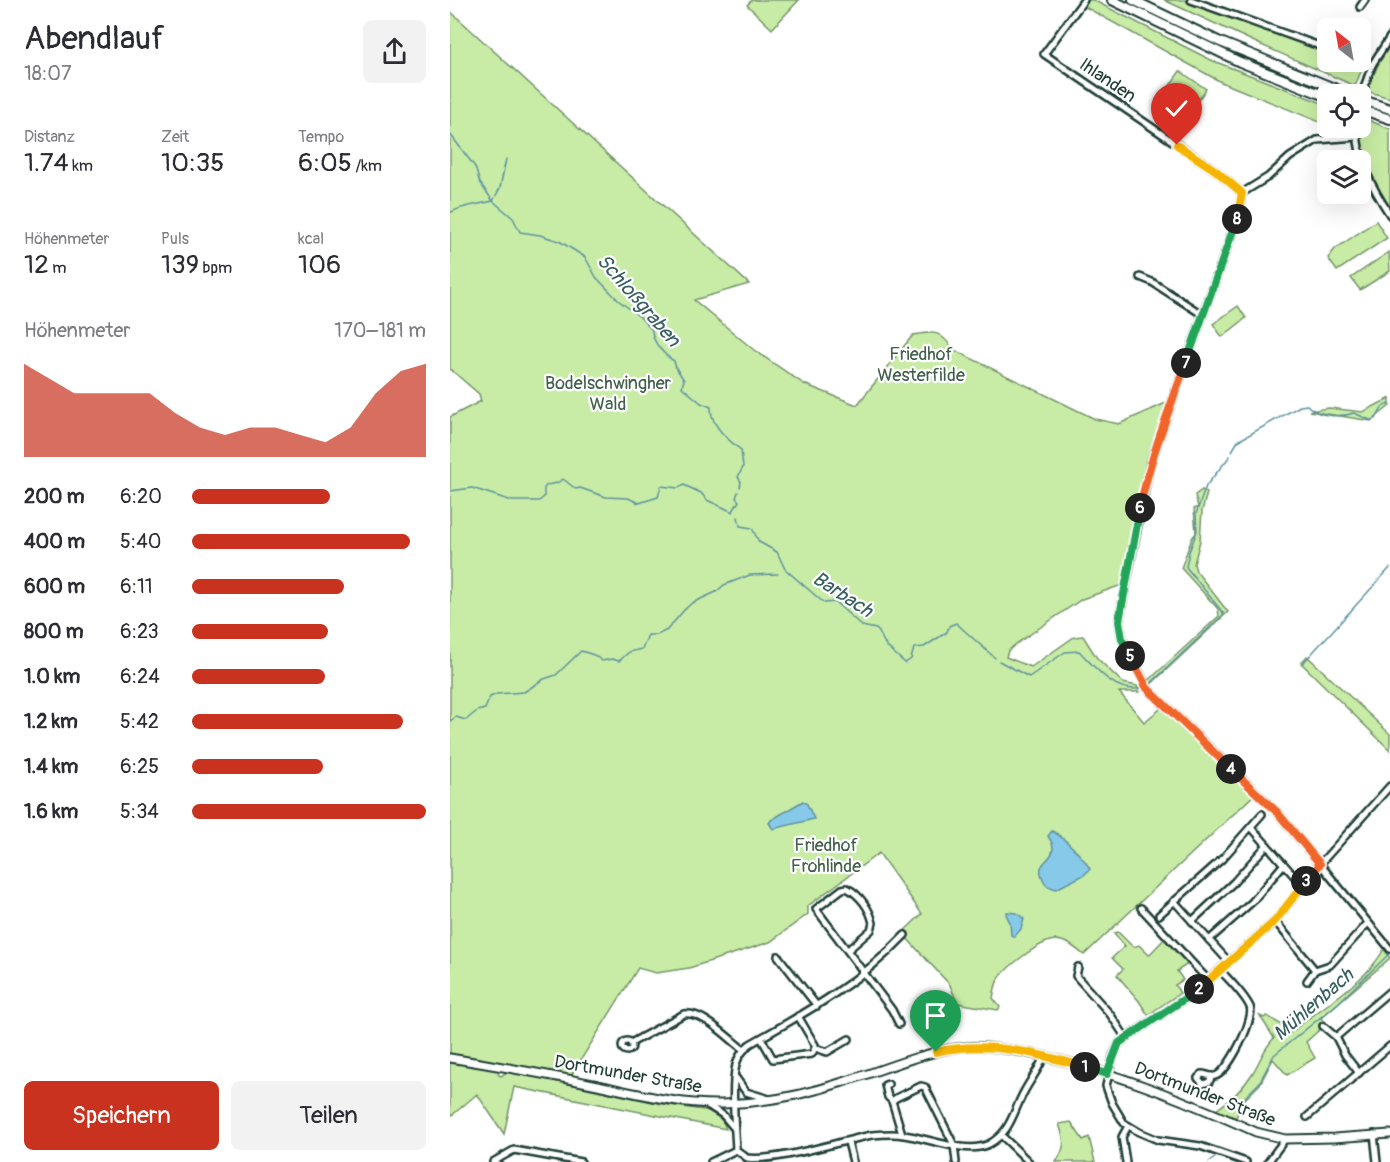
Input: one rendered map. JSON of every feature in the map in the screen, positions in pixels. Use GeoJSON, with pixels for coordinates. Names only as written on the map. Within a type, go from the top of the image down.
{"type":"FeatureCollection","features":[{"type":"Feature","properties":{"kind":"highway"},"geometry":{"type":"LineString","coordinates":[[1112,0],[1240,62],[1317,93]]}},
{"type":"Feature","properties":{"kind":"highway"},"geometry":{"type":"LineString","coordinates":[[1133,0],[1218,42],[1324,84]]}},
{"type":"Feature","properties":{"kind":"highway"},"geometry":{"type":"LineString","coordinates":[[1371,103],[1390,109]]}},
{"type":"Feature","properties":{"kind":"highway"},"geometry":{"type":"LineString","coordinates":[[1371,113],[1390,119]]}},
{"type":"Feature","properties":{"kind":"highway"},"geometry":{"type":"LineString","coordinates":[[1371,114],[1390,127]]}},
{"type":"Feature","properties":{"kind":"main road","name":"Dortmunder Straße"},"geometry":{"type":"LineString","coordinates":[[450,1058],[503,1066],[663,1099],[706,1104],[735,1104],[773,1100],[823,1088],[957,1047],[986,1047],[1044,1056],[1107,1074],[1256,1132],[1285,1139],[1390,1134]]}},
{"type":"Feature","properties":{"kind":"street"},"geometry":{"type":"LineString","coordinates":[[1191,0],[1317,45]]}},
{"type":"Feature","properties":{"kind":"street"},"geometry":{"type":"LineString","coordinates":[[1360,7],[1365,0]]}},
{"type":"Feature","properties":{"kind":"street","name":"Ihlanden"},"geometry":{"type":"LineString","coordinates":[[1082,2],[1044,54],[1215,170],[1242,193]]}},
{"type":"Feature","properties":{"kind":"street"},"geometry":{"type":"LineString","coordinates":[[1365,84],[1372,65],[1390,37]]}},
{"type":"Feature","properties":{"kind":"street"},"geometry":{"type":"LineString","coordinates":[[1339,138],[1312,142],[1290,157],[1268,177],[1242,193],[1238,216],[1150,464],[1119,621],[1122,639],[1143,682],[1164,706],[1277,812],[1389,948]]}},
{"type":"Feature","properties":{"kind":"street"},"geometry":{"type":"LineString","coordinates":[[1357,138],[1367,176],[1390,215]]}},
{"type":"Feature","properties":{"kind":"street"},"geometry":{"type":"LineString","coordinates":[[1140,277],[1152,282],[1203,315]]}},
{"type":"Feature","properties":{"kind":"street"},"geometry":{"type":"LineString","coordinates":[[1246,1162],[1200,1146],[1158,1140],[1128,1126],[1116,1112],[1106,1086],[1107,1074],[1117,1047],[1126,1038],[1209,981],[1275,921],[1320,864],[1390,786]]}},
{"type":"Feature","properties":{"kind":"street"},"geometry":{"type":"LineString","coordinates":[[1159,915],[1222,859],[1262,814]]}},
{"type":"Feature","properties":{"kind":"street"},"geometry":{"type":"LineString","coordinates":[[1251,827],[1303,886]]}},
{"type":"Feature","properties":{"kind":"street"},"geometry":{"type":"LineString","coordinates":[[1192,921],[1234,882],[1266,846]]}},
{"type":"Feature","properties":{"kind":"street"},"geometry":{"type":"LineString","coordinates":[[1209,940],[1252,902],[1283,865]]}},
{"type":"Feature","properties":{"kind":"street"},"geometry":{"type":"LineString","coordinates":[[848,950],[871,930],[873,923],[864,904],[854,892],[847,888],[842,889],[816,909],[864,972],[891,1010],[898,1024]]}},
{"type":"Feature","properties":{"kind":"street"},"geometry":{"type":"LineString","coordinates":[[1174,901],[1229,962]]}},
{"type":"Feature","properties":{"kind":"street"},"geometry":{"type":"LineString","coordinates":[[1141,908],[1209,981]]}},
{"type":"Feature","properties":{"kind":"street"},"geometry":{"type":"LineString","coordinates":[[1275,921],[1315,970]]}},
{"type":"Feature","properties":{"kind":"street"},"geometry":{"type":"LineString","coordinates":[[1307,981],[1315,970],[1330,965],[1368,923]]}},
{"type":"Feature","properties":{"kind":"street"},"geometry":{"type":"LineString","coordinates":[[736,1150],[735,1077],[737,1061],[744,1050],[843,990],[905,935]]}},
{"type":"Feature","properties":{"kind":"street"},"geometry":{"type":"LineString","coordinates":[[778,956],[817,1006]]}},
{"type":"Feature","properties":{"kind":"street"},"geometry":{"type":"LineString","coordinates":[[1078,967],[1076,976],[1110,1014],[1126,1038]]}},
{"type":"Feature","properties":{"kind":"street"},"geometry":{"type":"LineString","coordinates":[[1212,1076],[1222,1072],[1231,1059],[1251,1014],[1243,998],[1220,970]]}},
{"type":"Feature","properties":{"kind":"street"},"geometry":{"type":"LineString","coordinates":[[1336,1037],[1390,991]]}},
{"type":"Feature","properties":{"kind":"street"},"geometry":{"type":"LineString","coordinates":[[631,1043],[684,1014],[690,1013],[700,1016],[744,1050]]}},
{"type":"Feature","properties":{"kind":"street"},"geometry":{"type":"LineString","coordinates":[[798,1016],[815,1048],[827,1052],[849,1039]]}},
{"type":"Feature","properties":{"kind":"street"},"geometry":{"type":"LineString","coordinates":[[1323,1026],[1336,1037],[1345,1055],[1359,1073]]}},
{"type":"Feature","properties":{"kind":"street"},"geometry":{"type":"LineString","coordinates":[[761,1038],[770,1055],[776,1060],[812,1054],[815,1048]]}},
{"type":"Feature","properties":{"kind":"street"},"geometry":{"type":"LineString","coordinates":[[1307,1117],[1390,1046]]}},
{"type":"Feature","properties":{"kind":"street"},"geometry":{"type":"LineString","coordinates":[[736,1150],[747,1158],[759,1162],[784,1160],[873,1135],[902,1134],[977,1148],[988,1145],[1002,1136],[1011,1124],[1024,1091],[1044,1056]]}},
{"type":"Feature","properties":{"kind":"street"},"geometry":{"type":"LineString","coordinates":[[735,1077],[746,1092],[773,1100]]}},
{"type":"Feature","properties":{"kind":"street"},"geometry":{"type":"LineString","coordinates":[[888,1084],[885,1085],[888,1097],[892,1101],[902,1134]]}},
{"type":"Feature","properties":{"kind":"street"},"geometry":{"type":"LineString","coordinates":[[892,1101],[921,1086],[925,1087],[954,1145],[956,1162]]}},
{"type":"Feature","properties":{"kind":"street"},"geometry":{"type":"LineString","coordinates":[[706,1104],[723,1115],[735,1129]]}},
{"type":"Feature","properties":{"kind":"street"},"geometry":{"type":"LineString","coordinates":[[1126,1162],[1122,1137],[1128,1126]]}},
{"type":"Feature","properties":{"kind":"street"},"geometry":{"type":"LineString","coordinates":[[1374,1134],[1377,1162]]}},
{"type":"Feature","properties":{"kind":"street"},"geometry":{"type":"LineString","coordinates":[[1002,1136],[1029,1162]]}},
{"type":"Feature","properties":{"kind":"street"},"geometry":{"type":"LineString","coordinates":[[1268,1162],[1285,1139]]}},
{"type":"Feature","properties":{"kind":"street"},"geometry":{"type":"LineString","coordinates":[[848,1142],[853,1162]]}},
{"type":"Feature","properties":{"kind":"street"},"geometry":{"type":"LineString","coordinates":[[493,1162],[514,1150],[579,1162]]}},
{"type":"Feature","properties":{"kind":"street"},"geometry":{"type":"LineString","coordinates":[[711,1162],[736,1150]]}},
{"type":"Feature","properties":{"kind":"green space"},"geometry":{"type":"Polygon","coordinates":[[[752,0],[799,0],[772,29],[747,5],[752,0]]]}},
{"type":"Feature","properties":{"kind":"green space"},"geometry":{"type":"Polygon","coordinates":[[[1088,0],[1093,0],[1211,60],[1317,101],[1317,121],[1221,82],[1085,7],[1088,0]]]}},
{"type":"Feature","properties":{"kind":"green space"},"geometry":{"type":"Polygon","coordinates":[[[1164,0],[1186,0],[1317,48],[1317,69],[1164,0]]]}},
{"type":"Feature","properties":{"kind":"green space"},"geometry":{"type":"Polygon","coordinates":[[[450,11],[749,284],[694,300],[754,350],[804,384],[857,405],[913,335],[933,333],[945,339],[954,350],[1095,419],[1119,424],[1166,403],[1168,405],[1152,448],[1138,509],[1125,584],[1082,599],[1016,644],[1008,651],[1006,657],[1031,667],[1074,637],[1083,636],[1097,658],[1123,683],[1137,686],[1140,692],[1119,692],[1144,722],[1164,706],[1256,793],[1084,955],[1067,943],[1055,940],[1032,950],[1016,962],[996,984],[993,998],[1000,1007],[998,1010],[957,1003],[950,985],[902,933],[922,914],[879,853],[808,906],[808,914],[770,942],[689,968],[656,973],[638,968],[569,1079],[503,1066],[498,1074],[501,1076],[508,1071],[662,1104],[710,1111],[722,1120],[726,1129],[514,1087],[504,1134],[477,1094],[450,1117],[450,417],[481,401],[479,394],[450,369],[450,11]]]}},
{"type":"Feature","properties":{"kind":"green space"},"geometry":{"type":"Polygon","coordinates":[[[1390,46],[1390,98],[1371,92],[1369,84],[1390,46]]]}},
{"type":"Feature","properties":{"kind":"green space"},"geometry":{"type":"Polygon","coordinates":[[[1180,71],[1206,89],[1188,115],[1162,97],[1180,71]]]}},
{"type":"Feature","properties":{"kind":"green space"},"geometry":{"type":"Polygon","coordinates":[[[1323,72],[1361,72],[1356,84],[1350,84],[1323,72]]]}},
{"type":"Feature","properties":{"kind":"green space"},"geometry":{"type":"Polygon","coordinates":[[[1371,121],[1390,129],[1390,215],[1375,192],[1371,180],[1371,150],[1361,150],[1357,138],[1371,138],[1371,121]]]}},
{"type":"Feature","properties":{"kind":"green space"},"geometry":{"type":"Polygon","coordinates":[[[1376,221],[1387,238],[1337,271],[1328,258],[1335,249],[1376,221]]]}},
{"type":"Feature","properties":{"kind":"green space"},"geometry":{"type":"Polygon","coordinates":[[[1389,252],[1390,271],[1360,290],[1351,278],[1389,252]]]}},
{"type":"Feature","properties":{"kind":"green space"},"geometry":{"type":"Polygon","coordinates":[[[1238,306],[1246,318],[1222,337],[1213,324],[1238,306]]]}},
{"type":"Feature","properties":{"kind":"green space"},"geometry":{"type":"Polygon","coordinates":[[[1390,398],[1390,406],[1371,421],[1309,411],[1329,408],[1363,412],[1390,398]]]}},
{"type":"Feature","properties":{"kind":"green space"},"geometry":{"type":"Polygon","coordinates":[[[1202,490],[1207,493],[1194,564],[1196,571],[1228,612],[1147,688],[1148,681],[1219,616],[1218,609],[1181,568],[1196,533],[1194,509],[1198,507],[1195,495],[1202,490]]]}},
{"type":"Feature","properties":{"kind":"green space"},"geometry":{"type":"Polygon","coordinates":[[[1307,656],[1390,734],[1390,750],[1301,663],[1307,656]]]}},
{"type":"Feature","properties":{"kind":"green space"},"geometry":{"type":"Polygon","coordinates":[[[1118,932],[1133,947],[1139,945],[1149,955],[1167,936],[1191,962],[1177,971],[1183,980],[1175,985],[1180,993],[1148,1015],[1117,975],[1123,969],[1112,958],[1125,946],[1114,933],[1118,932]]]}},
{"type":"Feature","properties":{"kind":"green space"},"geometry":{"type":"Polygon","coordinates":[[[1384,949],[1390,958],[1321,1018],[1326,1024],[1306,1042],[1315,1058],[1287,1075],[1273,1059],[1260,1084],[1241,1103],[1236,1118],[1216,1110],[1244,1085],[1274,1038],[1260,1016],[1264,1018],[1267,1016],[1282,1025],[1289,1034],[1354,984],[1366,973],[1384,949]]]}},
{"type":"Feature","properties":{"kind":"green space"},"geometry":{"type":"Polygon","coordinates":[[[1071,1122],[1083,1140],[1089,1137],[1095,1162],[1056,1162],[1064,1144],[1059,1124],[1071,1122]]]}},
{"type":"Feature","properties":{"kind":"water"},"geometry":{"type":"Polygon","coordinates":[[[803,801],[807,804],[814,819],[773,829],[769,823],[771,820],[803,801]]]}},
{"type":"Feature","properties":{"kind":"water"},"geometry":{"type":"Polygon","coordinates":[[[1052,831],[1073,848],[1090,869],[1084,875],[1056,889],[1047,886],[1041,872],[1043,864],[1053,850],[1048,836],[1052,831]]]}},
{"type":"Feature","properties":{"kind":"water"},"geometry":{"type":"Polygon","coordinates":[[[1007,912],[1017,913],[1024,919],[1021,929],[1014,937],[1011,935],[1007,912]]]}},
{"type":"Feature","properties":{"kind":"waterway","name":"Schloßgraben"},"geometry":{"type":"LineString","coordinates":[[450,134],[475,167],[480,183],[493,201],[513,218],[520,232],[559,241],[585,257],[596,277],[652,330],[659,348],[674,361],[684,380],[682,387],[701,403],[711,407],[711,414],[717,426],[741,450],[743,467],[738,477],[741,482],[740,487]]}},
{"type":"Feature","properties":{"kind":"waterway","name":"Schloßgraben"},"geometry":{"type":"LineString","coordinates":[[450,213],[464,207],[493,201],[500,188],[506,159]]}},
{"type":"Feature","properties":{"kind":"waterway"},"geometry":{"type":"LineString","coordinates":[[1232,451],[1238,441],[1300,406],[1307,405],[1317,412],[1329,415],[1342,416],[1354,413],[1370,420],[1376,419],[1383,406],[1390,404]]}},
{"type":"Feature","properties":{"kind":"waterway"},"geometry":{"type":"LineString","coordinates":[[1149,685],[1224,614],[1186,567],[1197,531],[1196,514],[1206,486],[1230,456]]}},
{"type":"Feature","properties":{"kind":"waterway","name":"Barbach"},"geometry":{"type":"LineString","coordinates":[[450,491],[472,488],[512,501],[539,501],[544,497],[544,488],[547,485],[563,479],[576,489],[580,488],[606,497],[628,498],[639,503],[658,497],[661,486],[678,488],[684,485],[701,493],[707,500],[733,512]]}},
{"type":"Feature","properties":{"kind":"waterway","name":"Schloßgraben"},"geometry":{"type":"LineString","coordinates":[[733,511],[739,501],[736,498],[738,492]]}},
{"type":"Feature","properties":{"kind":"waterway","name":"Barbach"},"geometry":{"type":"LineString","coordinates":[[738,517],[740,526],[752,528],[759,542],[777,552],[785,569],[824,603],[835,602],[862,626],[876,629],[886,646],[905,663],[911,659],[914,648],[924,647],[956,623],[995,658]]}},
{"type":"Feature","properties":{"kind":"waterway"},"geometry":{"type":"LineString","coordinates":[[1303,663],[1390,568]]}},
{"type":"Feature","properties":{"kind":"waterway"},"geometry":{"type":"LineString","coordinates":[[450,721],[456,717],[466,720],[477,711],[485,709],[490,697],[497,694],[524,692],[544,679],[556,675],[581,651],[594,655],[602,661],[612,659],[619,661],[629,652],[642,649],[648,635],[657,635],[667,630],[692,603],[716,592],[724,585],[750,575],[778,574]]}},
{"type":"Feature","properties":{"kind":"waterway","name":"Barbach"},"geometry":{"type":"LineString","coordinates":[[999,661],[1029,677],[1065,652],[1079,651],[1099,672],[1115,684],[1124,688],[1143,688]]}},
{"type":"Feature","properties":{"kind":"waterway","name":"Mühlenbach"},"geometry":{"type":"LineString","coordinates":[[1237,1108],[1239,1103],[1259,1083],[1274,1055],[1337,1004],[1390,953]]}},
{"type":"Feature","properties":{"kind":"waterway","name":"Mühlenbach"},"geometry":{"type":"LineString","coordinates":[[1209,1162],[1215,1158]]}},
{"type":"Feature","properties":{"kind":"route"},"geometry":{"type":"LineString","coordinates":[[936,1052],[971,1046],[1006,1049],[1071,1062],[1107,1074],[1119,1043],[1209,981],[1281,915],[1320,864],[1277,812],[1147,688],[1122,639],[1119,621],[1150,464],[1241,202],[1242,193],[1232,183],[1177,145]]}},
{"type":"Feature","properties":{"kind":"park label","name":"Friedhof Westerfilde"},"geometry":{"type":"Point","coordinates":[921,364]}},
{"type":"Feature","properties":{"kind":"park label","name":"Bodelschwingher Wald"},"geometry":{"type":"Point","coordinates":[608,394]}},
{"type":"Feature","properties":{"kind":"park label","name":"Friedhof Frohlinde"},"geometry":{"type":"Point","coordinates":[826,855]}}]}
